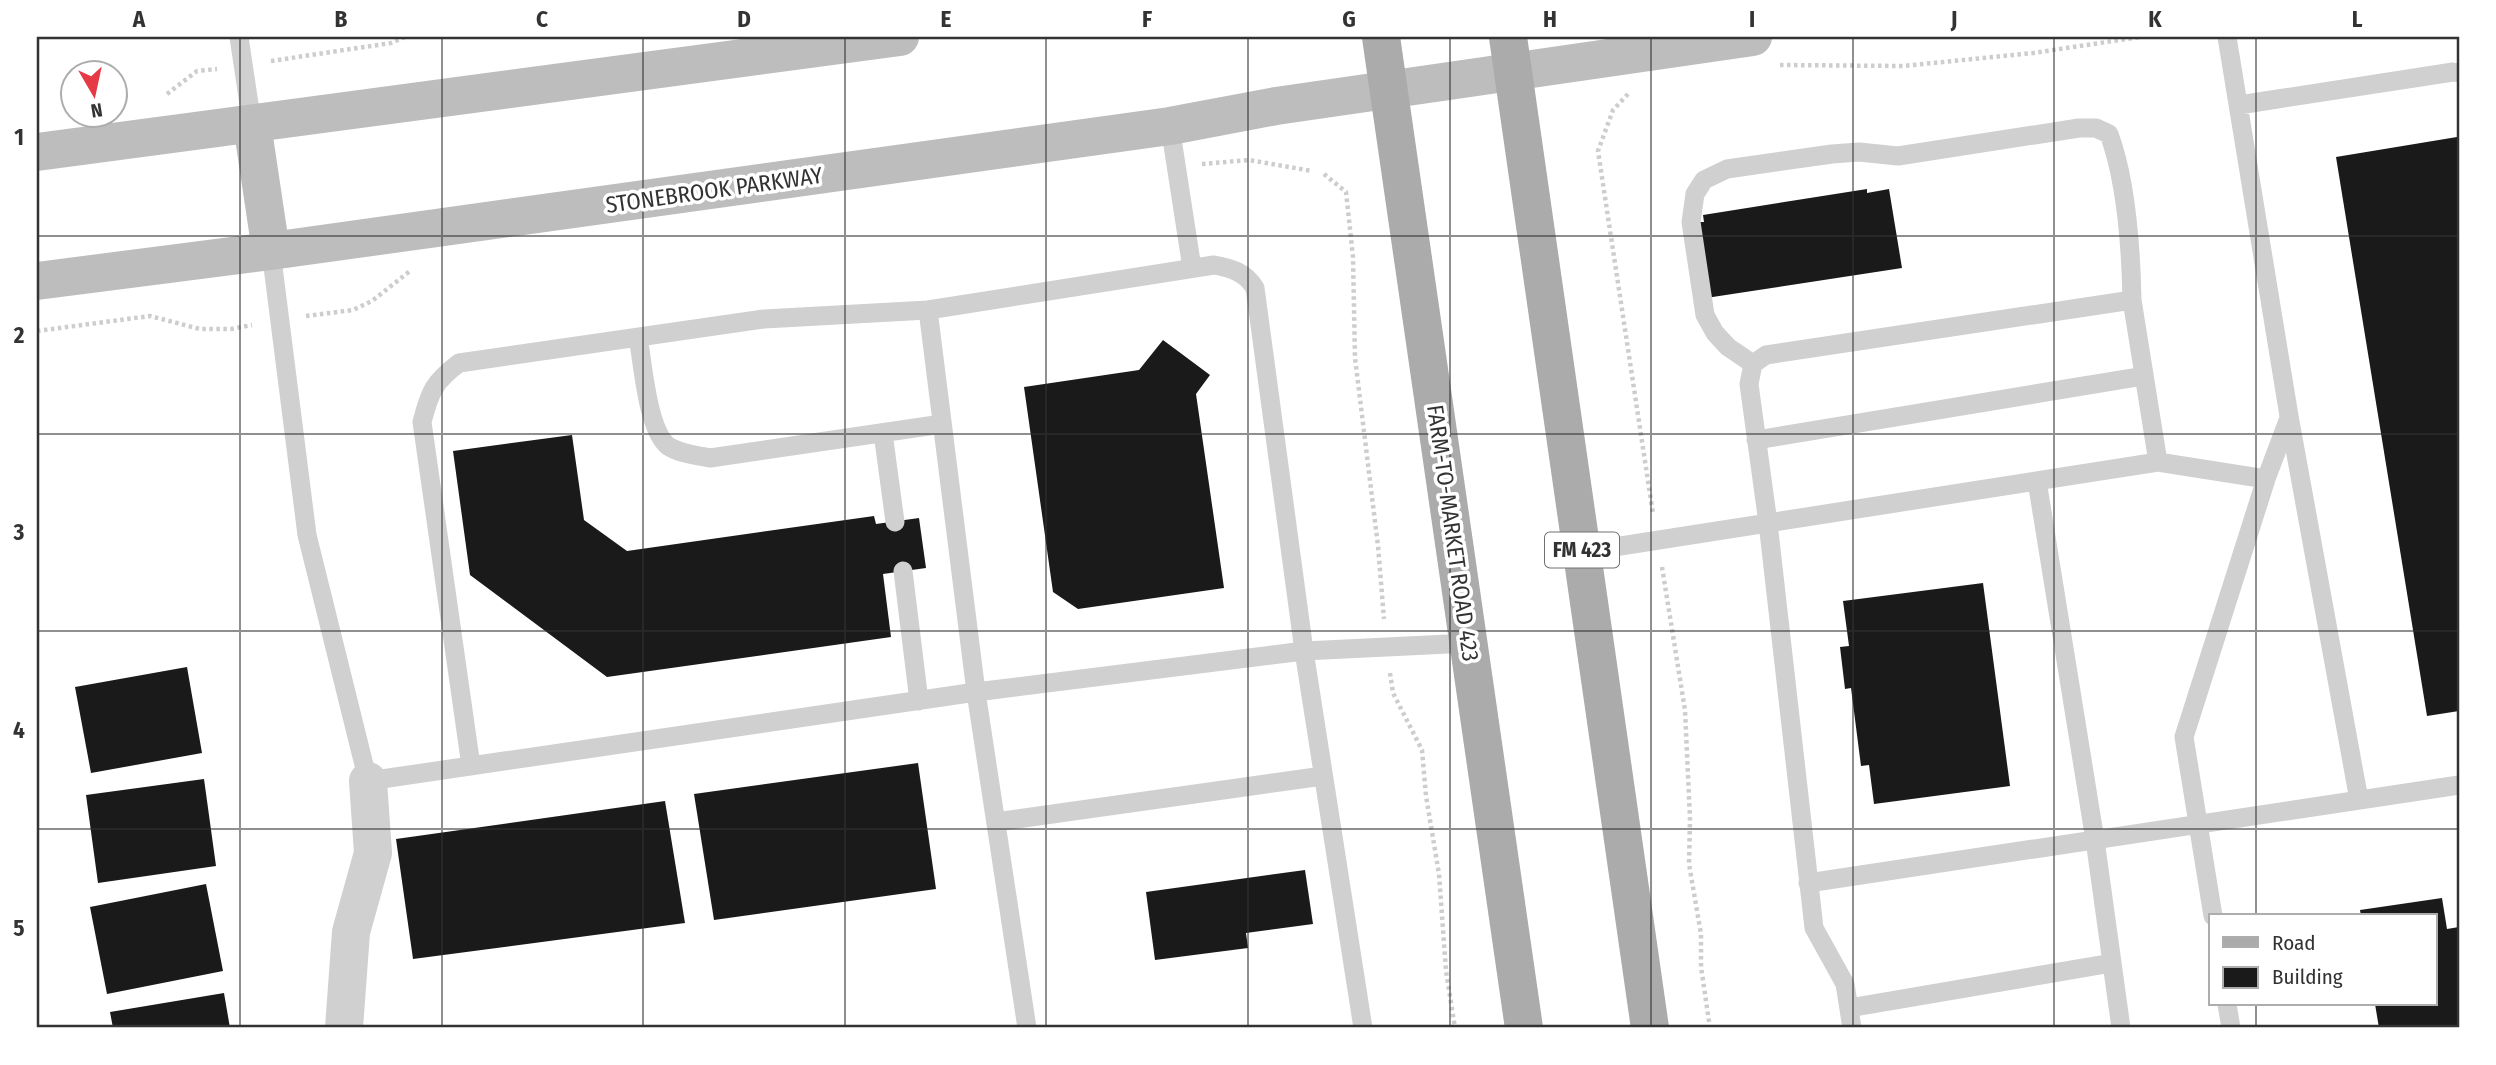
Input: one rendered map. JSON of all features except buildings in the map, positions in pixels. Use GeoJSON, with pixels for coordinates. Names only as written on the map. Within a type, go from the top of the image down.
{"type":"FeatureCollection","features":[{"type":"Feature","properties":{"kind":"main road"},"geometry":{"type":"LineString","coordinates":[[37,152],[829,42],[900,37]]}},
{"type":"Feature","properties":{"kind":"main road","name":"FARM-TO-MARKET ROAD 423"},"geometry":{"type":"LineString","coordinates":[[1381,37],[1524,1028]]}},
{"type":"Feature","properties":{"kind":"main road","name":"STONEBROOK PARKWAY"},"geometry":{"type":"LineString","coordinates":[[37,281],[1170,126],[1276,106],[1389,90],[1510,54],[1765,51]]}},
{"type":"Feature","properties":{"kind":"main road","name":"FM 423"},"geometry":{"type":"LineString","coordinates":[[1510,54],[1650,1028]]}},
{"type":"Feature","properties":{"kind":"main road"},"geometry":{"type":"LineString","coordinates":[[252,124],[271,251]]}},
{"type":"Feature","properties":{"kind":"street"},"geometry":{"type":"LineString","coordinates":[[344,1028],[351,932],[373,853],[368,781]]}},
{"type":"Feature","properties":{"kind":"lane"},"geometry":{"type":"LineString","coordinates":[[239,37],[252,124]]}},
{"type":"Feature","properties":{"kind":"lane"},"geometry":{"type":"LineString","coordinates":[[2227,37],[2289,416],[2358,800]]}},
{"type":"Feature","properties":{"kind":"lane"},"geometry":{"type":"LineString","coordinates":[[2239,105],[2459,73]]}},
{"type":"Feature","properties":{"kind":"lane"},"geometry":{"type":"LineString","coordinates":[[1170,126],[1192,268]]}},
{"type":"Feature","properties":{"kind":"lane"},"geometry":{"type":"LineString","coordinates":[[1753,364],[1728,347],[1715,333],[1705,315],[1691,222],[1695,194],[1704,180],[1727,169],[1832,154],[1859,152],[1898,156],[2079,128],[2096,128],[2109,134],[2116,154],[2131,259],[2132,300],[2158,462]]}},
{"type":"Feature","properties":{"kind":"lane"},"geometry":{"type":"LineString","coordinates":[[271,251],[307,535],[368,781],[976,692],[1304,651],[1469,643]]}},
{"type":"Feature","properties":{"kind":"lane"},"geometry":{"type":"LineString","coordinates":[[471,766],[422,422],[429,397],[440,377],[459,363],[764,318],[928,310],[1192,268],[1214,265],[1232,268],[1249,279],[1255,288],[1304,651],[1363,1028]]}},
{"type":"Feature","properties":{"kind":"lane"},"geometry":{"type":"LineString","coordinates":[[1852,1028],[1846,984],[1814,928],[1768,523],[1749,384],[1753,364],[1766,355],[2132,300]]}},
{"type":"Feature","properties":{"kind":"lane"},"geometry":{"type":"LineString","coordinates":[[928,310],[976,692],[1027,1028]]}},
{"type":"Feature","properties":{"kind":"lane"},"geometry":{"type":"LineString","coordinates":[[638,337],[654,425],[667,445],[686,454],[710,458],[942,424]]}},
{"type":"Feature","properties":{"kind":"lane"},"geometry":{"type":"LineString","coordinates":[[1756,440],[2144,376]]}},
{"type":"Feature","properties":{"kind":"lane"},"geometry":{"type":"LineString","coordinates":[[2213,914],[2184,737],[2266,479],[2289,416]]}},
{"type":"Feature","properties":{"kind":"lane"},"geometry":{"type":"LineString","coordinates":[[883,433],[895,522]]}},
{"type":"Feature","properties":{"kind":"lane"},"geometry":{"type":"LineString","coordinates":[[1582,552],[2158,462],[2266,479]]}},
{"type":"Feature","properties":{"kind":"lane"},"geometry":{"type":"LineString","coordinates":[[2037,481],[2095,840],[2121,1028]]}},
{"type":"Feature","properties":{"kind":"lane"},"geometry":{"type":"LineString","coordinates":[[902,570],[919,701]]}},
{"type":"Feature","properties":{"kind":"lane"},"geometry":{"type":"LineString","coordinates":[[996,821],[1324,776]]}},
{"type":"Feature","properties":{"kind":"lane"},"geometry":{"type":"LineString","coordinates":[[1808,883],[2459,785]]}},
{"type":"Feature","properties":{"kind":"lane"},"geometry":{"type":"LineString","coordinates":[[1849,1008],[2112,963]]}},
{"type":"Feature","properties":{"kind":"lane"},"geometry":{"type":"LineString","coordinates":[[2227,1006],[2231,1028]]}},
{"type":"Feature","properties":{"kind":"path"},"geometry":{"type":"LineString","coordinates":[[1765,51],[1789,63],[1903,66],[2034,53],[2140,37]]}},
{"type":"Feature","properties":{"kind":"path"},"geometry":{"type":"LineString","coordinates":[[1613,110],[1636,90]]}},
{"type":"Feature","properties":{"kind":"path"},"geometry":{"type":"LineString","coordinates":[[1176,167],[1250,160],[1312,171]]}},
{"type":"Feature","properties":{"kind":"path"},"geometry":{"type":"LineString","coordinates":[[1324,174],[1346,191],[1353,257],[1355,358],[1378,546],[1386,647],[1393,693],[1422,750],[1426,796],[1439,874],[1446,971],[1455,1028]]}},
{"type":"Feature","properties":{"kind":"path"},"geometry":{"type":"LineString","coordinates":[[37,331],[150,316],[200,329],[231,329],[353,310],[372,302],[414,268]]}}]}
